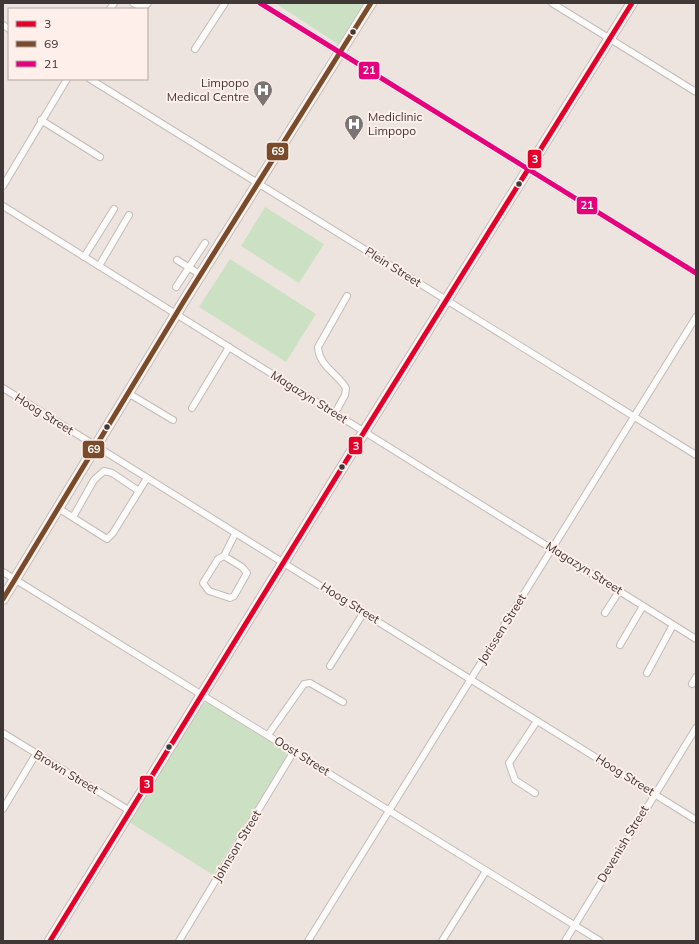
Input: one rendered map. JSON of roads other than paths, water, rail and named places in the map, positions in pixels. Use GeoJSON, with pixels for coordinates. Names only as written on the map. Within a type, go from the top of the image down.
{"type":"FeatureCollection","features":[{"type":"Feature","properties":{"kind":"main road"},"geometry":{"type":"LineString","coordinates":[[3,599],[176,315],[371,3]]}},
{"type":"Feature","properties":{"kind":"main road"},"geometry":{"type":"LineString","coordinates":[[50,941],[364,432],[632,3]]}},
{"type":"Feature","properties":{"kind":"street"},"geometry":{"type":"LineString","coordinates":[[133,3],[144,8],[148,3]]}},
{"type":"Feature","properties":{"kind":"street"},"geometry":{"type":"LineString","coordinates":[[196,48],[225,3]]}},
{"type":"Feature","properties":{"kind":"street"},"geometry":{"type":"LineString","coordinates":[[260,3],[696,273]]}},
{"type":"Feature","properties":{"kind":"street"},"geometry":{"type":"LineString","coordinates":[[552,3],[696,92]]}},
{"type":"Feature","properties":{"kind":"street"},"geometry":{"type":"LineString","coordinates":[[3,186],[41,120],[66,80]]}},
{"type":"Feature","properties":{"kind":"street","name":"Plein Street"},"geometry":{"type":"LineString","coordinates":[[92,80],[696,455]]}},
{"type":"Feature","properties":{"kind":"street"},"geometry":{"type":"LineString","coordinates":[[41,120],[100,157]]}},
{"type":"Feature","properties":{"kind":"street","name":"Magazyn Street"},"geometry":{"type":"LineString","coordinates":[[3,206],[620,590],[642,606],[696,638]]}},
{"type":"Feature","properties":{"kind":"street"},"geometry":{"type":"LineString","coordinates":[[84,257],[114,209]]}},
{"type":"Feature","properties":{"kind":"street"},"geometry":{"type":"LineString","coordinates":[[99,266],[129,215]]}},
{"type":"Feature","properties":{"kind":"street"},"geometry":{"type":"LineString","coordinates":[[176,287],[205,243]]}},
{"type":"Feature","properties":{"kind":"street"},"geometry":{"type":"LineString","coordinates":[[177,260],[201,275]]}},
{"type":"Feature","properties":{"kind":"street"},"geometry":{"type":"LineString","coordinates":[[335,413],[345,395],[346,388],[327,368],[321,358],[318,347],[346,296]]}},
{"type":"Feature","properties":{"kind":"street","name":"Jorissen Street"},"geometry":{"type":"LineString","coordinates":[[308,941],[388,810],[471,680],[696,317]]}},
{"type":"Feature","properties":{"kind":"street"},"geometry":{"type":"LineString","coordinates":[[192,408],[229,347]]}},
{"type":"Feature","properties":{"kind":"street","name":"Hoog Street"},"geometry":{"type":"LineString","coordinates":[[3,388],[696,820]]}},
{"type":"Feature","properties":{"kind":"street"},"geometry":{"type":"LineString","coordinates":[[128,393],[173,420]]}},
{"type":"Feature","properties":{"kind":"street"},"geometry":{"type":"LineString","coordinates":[[72,517],[94,480],[104,472],[112,473],[139,491]]}},
{"type":"Feature","properties":{"kind":"street"},"geometry":{"type":"LineString","coordinates":[[58,508],[104,538],[108,538],[147,478]]}},
{"type":"Feature","properties":{"kind":"street"},"geometry":{"type":"LineString","coordinates":[[224,556],[242,566],[247,573],[234,596],[230,598],[213,593],[204,584],[218,559],[224,556],[235,534]]}},
{"type":"Feature","properties":{"kind":"street","name":"Oost Street"},"geometry":{"type":"LineString","coordinates":[[3,572],[600,941]]}},
{"type":"Feature","properties":{"kind":"street"},"geometry":{"type":"LineString","coordinates":[[605,613],[620,590]]}},
{"type":"Feature","properties":{"kind":"street"},"geometry":{"type":"LineString","coordinates":[[620,645],[642,606]]}},
{"type":"Feature","properties":{"kind":"street"},"geometry":{"type":"LineString","coordinates":[[330,666],[364,612]]}},
{"type":"Feature","properties":{"kind":"street"},"geometry":{"type":"LineString","coordinates":[[647,674],[673,625]]}},
{"type":"Feature","properties":{"kind":"street"},"geometry":{"type":"LineString","coordinates":[[692,684],[696,677]]}},
{"type":"Feature","properties":{"kind":"street"},"geometry":{"type":"LineString","coordinates":[[268,735],[304,684],[310,683],[343,702]]}},
{"type":"Feature","properties":{"kind":"street"},"geometry":{"type":"LineString","coordinates":[[535,793],[515,780],[509,763],[537,721]]}},
{"type":"Feature","properties":{"kind":"street","name":"Devenish Street"},"geometry":{"type":"LineString","coordinates":[[565,941],[696,728]]}},
{"type":"Feature","properties":{"kind":"street","name":"Brown Street"},"geometry":{"type":"LineString","coordinates":[[3,733],[130,811]]}},
{"type":"Feature","properties":{"kind":"street","name":"Johnson Street"},"geometry":{"type":"LineString","coordinates":[[179,941],[294,751]]}},
{"type":"Feature","properties":{"kind":"street"},"geometry":{"type":"LineString","coordinates":[[3,809],[36,754]]}},
{"type":"Feature","properties":{"kind":"street"},"geometry":{"type":"LineString","coordinates":[[442,941],[486,871]]}},
{"type":"Feature","properties":{"kind":"place","name":"Limpopo Medical Centre"},"geometry":{"type":"Point","coordinates":[263,107]}},
{"type":"Feature","properties":{"kind":"place","name":"Mediclinic Limpopo"},"geometry":{"type":"Point","coordinates":[354,141]}}]}
